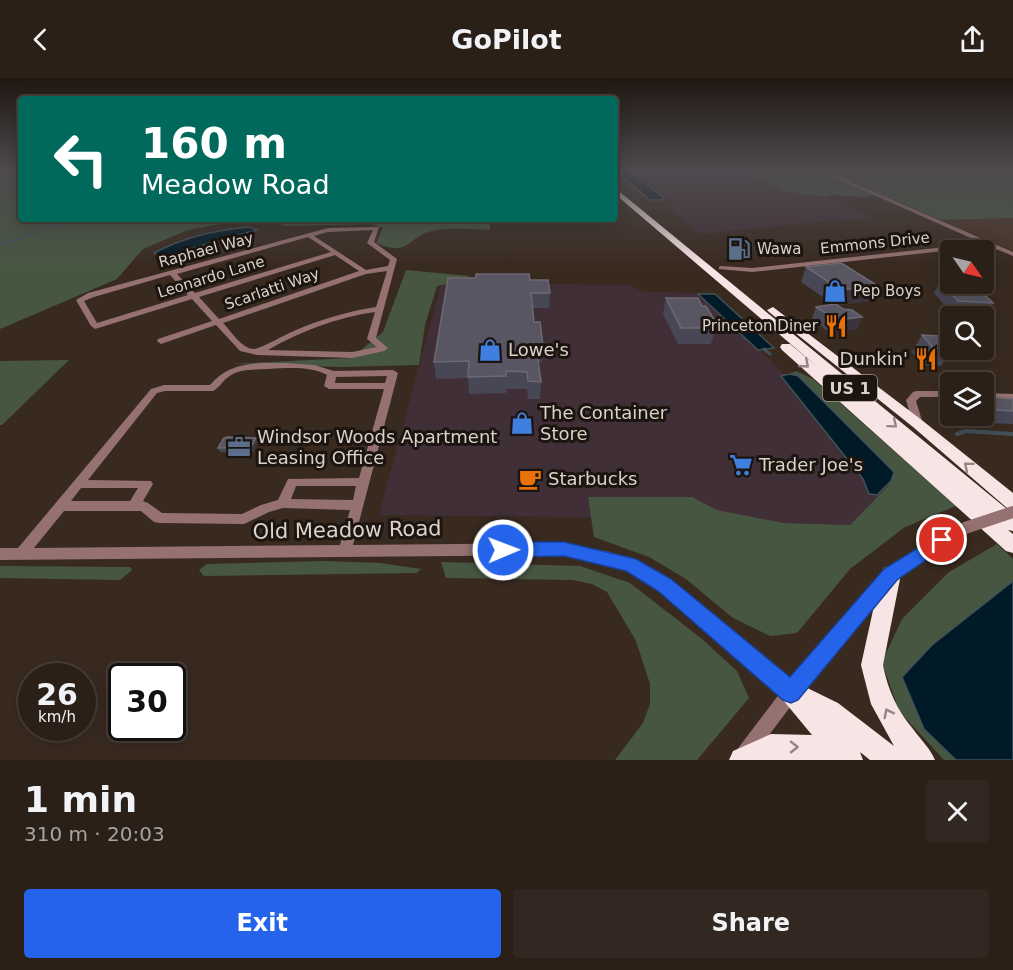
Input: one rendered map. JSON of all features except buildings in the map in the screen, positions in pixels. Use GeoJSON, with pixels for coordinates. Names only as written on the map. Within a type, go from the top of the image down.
{"type":"FeatureCollection","features":[{"type":"Feature","properties":{"kind":"highway","name":"US 1"},"geometry":{"type":"LineString","coordinates":[[630,203],[1013,524]]}},
{"type":"Feature","properties":{"kind":"highway","name":"US 1"},"geometry":{"type":"LineString","coordinates":[[642,203],[1013,503]]}},
{"type":"Feature","properties":{"kind":"highway"},"geometry":{"type":"LineString","coordinates":[[688,251],[708,275],[775,338],[1013,545]]}},
{"type":"Feature","properties":{"kind":"highway"},"geometry":{"type":"LineString","coordinates":[[891,574],[873,656],[873,680],[891,720],[922,760]]}},
{"type":"Feature","properties":{"kind":"highway"},"geometry":{"type":"LineString","coordinates":[[791,692],[850,760]]}},
{"type":"Feature","properties":{"kind":"highway"},"geometry":{"type":"LineString","coordinates":[[791,692],[829,712],[891,760]]}},
{"type":"Feature","properties":{"kind":"highway"},"geometry":{"type":"LineString","coordinates":[[741,760],[771,747],[809,747],[846,760]]}},
{"type":"Feature","properties":{"kind":"street"},"geometry":{"type":"LineString","coordinates":[[895,203],[980,240]]}},
{"type":"Feature","properties":{"kind":"street","name":"Raphael Way"},"geometry":{"type":"LineString","coordinates":[[95,326],[80,300],[91,295],[338,229],[377,228],[370,243],[394,259],[392,268]]}},
{"type":"Feature","properties":{"kind":"street"},"geometry":{"type":"LineString","coordinates":[[309,235],[365,272]]}},
{"type":"Feature","properties":{"kind":"street"},"geometry":{"type":"LineString","coordinates":[[994,246],[1013,254]]}},
{"type":"Feature","properties":{"kind":"street","name":"Emmons Drive"},"geometry":{"type":"LineString","coordinates":[[721,268],[764,269],[940,249]]}},
{"type":"Feature","properties":{"kind":"street","name":"Leonardo Lane"},"geometry":{"type":"LineString","coordinates":[[95,326],[335,253]]}},
{"type":"Feature","properties":{"kind":"street"},"geometry":{"type":"LineString","coordinates":[[172,273],[243,349],[257,352],[352,355],[384,348],[371,339],[392,268]]}},
{"type":"Feature","properties":{"kind":"street","name":"Scarlatti Way"},"geometry":{"type":"LineString","coordinates":[[161,341],[365,272],[392,268]]}},
{"type":"Feature","properties":{"kind":"street","name":"Emmons Drive"},"geometry":{"type":"LineString","coordinates":[[741,278],[764,269]]}},
{"type":"Feature","properties":{"kind":"street"},"geometry":{"type":"LineString","coordinates":[[257,352],[274,342],[346,315],[379,309]]}},
{"type":"Feature","properties":{"kind":"street"},"geometry":{"type":"LineString","coordinates":[[21,554],[154,391],[164,388],[213,388],[227,373],[244,368],[318,367],[332,374],[393,373],[345,551]]}},
{"type":"Feature","properties":{"kind":"street"},"geometry":{"type":"LineString","coordinates":[[918,424],[911,400],[917,394],[940,394]]}},
{"type":"Feature","properties":{"kind":"street"},"geometry":{"type":"LineString","coordinates":[[994,396],[1009,397]]}},
{"type":"Feature","properties":{"kind":"street"},"geometry":{"type":"LineString","coordinates":[[283,503],[292,482],[364,482]]}},
{"type":"Feature","properties":{"kind":"street"},"geometry":{"type":"LineString","coordinates":[[79,484],[147,484],[134,505]]}},
{"type":"Feature","properties":{"kind":"street"},"geometry":{"type":"LineString","coordinates":[[61,506],[134,505],[150,508],[159,518],[243,519],[265,508],[283,503],[357,505]]}},
{"type":"Feature","properties":{"kind":"street"},"geometry":{"type":"LineString","coordinates":[[741,760],[791,692],[891,574],[965,528],[1013,512]]}},
{"type":"Feature","properties":{"kind":"street","name":"Old Meadow Road"},"geometry":{"type":"LineString","coordinates":[[0,554],[564,549],[630,564],[664,585],[791,692]]}},
{"type":"Feature","properties":{"kind":"shaded area"},"geometry":{"type":"Polygon","coordinates":[[[675,203],[839,203],[874,219],[700,234],[667,207],[676,204],[675,203]]]}},
{"type":"Feature","properties":{"kind":"shaded area"},"geometry":{"type":"Polygon","coordinates":[[[1013,218],[1013,251],[994,243],[994,240],[987,240],[941,220],[1013,218]]]}},
{"type":"Feature","properties":{"kind":"shaded area"},"geometry":{"type":"Polygon","coordinates":[[[441,285],[618,285],[630,286],[645,292],[703,293],[849,440],[888,486],[850,525],[575,517],[379,515],[441,285]]]}},
{"type":"Feature","properties":{"kind":"green space"},"geometry":{"type":"Polygon","coordinates":[[[0,203],[18,203],[18,222],[230,222],[188,230],[143,249],[117,279],[0,329],[0,203]]]}},
{"type":"Feature","properties":{"kind":"green space"},"geometry":{"type":"Polygon","coordinates":[[[901,203],[1013,203],[1013,218],[941,220],[901,203]]]}},
{"type":"Feature","properties":{"kind":"green space"},"geometry":{"type":"Polygon","coordinates":[[[275,222],[490,222],[490,230],[432,231],[403,247],[396,248],[376,243],[383,228],[371,224],[285,226],[275,222]]]}},
{"type":"Feature","properties":{"kind":"green space"},"geometry":{"type":"Polygon","coordinates":[[[406,270],[469,276],[466,283],[437,286],[425,325],[419,365],[342,367],[231,364],[351,358],[383,332],[406,270]]]}},
{"type":"Feature","properties":{"kind":"green space"},"geometry":{"type":"Polygon","coordinates":[[[69,360],[2,425],[0,425],[0,361],[69,360]]]}},
{"type":"Feature","properties":{"kind":"green space"},"geometry":{"type":"Polygon","coordinates":[[[796,371],[813,379],[956,506],[905,527],[850,569],[797,633],[770,636],[733,618],[686,579],[649,557],[594,537],[588,497],[692,497],[717,510],[783,523],[850,525],[888,486],[894,472],[798,376],[790,374],[796,371]]]}},
{"type":"Feature","properties":{"kind":"green space"},"geometry":{"type":"Polygon","coordinates":[[[997,544],[1013,559],[1013,581],[932,645],[924,729],[956,760],[944,760],[899,711],[882,662],[902,619],[949,572],[997,544]]]}},
{"type":"Feature","properties":{"kind":"green space"},"geometry":{"type":"Polygon","coordinates":[[[324,561],[380,563],[421,569],[416,573],[204,576],[199,570],[207,564],[324,561]]]}},
{"type":"Feature","properties":{"kind":"green space"},"geometry":{"type":"Polygon","coordinates":[[[441,562],[580,566],[630,583],[702,639],[737,671],[749,698],[697,760],[615,760],[643,723],[650,704],[650,684],[636,641],[607,592],[592,584],[573,580],[446,578],[441,562]]]}},
{"type":"Feature","properties":{"kind":"green space"},"geometry":{"type":"Polygon","coordinates":[[[0,566],[130,567],[132,570],[120,580],[0,578],[0,566]]]}},
{"type":"Feature","properties":{"kind":"water"},"geometry":{"type":"Polygon","coordinates":[[[249,227],[257,230],[170,256],[159,257],[154,253],[200,235],[249,227]]]}},
{"type":"Feature","properties":{"kind":"water"},"geometry":{"type":"Polygon","coordinates":[[[698,294],[715,294],[774,348],[758,350],[698,294]]]}},
{"type":"Feature","properties":{"kind":"water"},"geometry":{"type":"Polygon","coordinates":[[[790,374],[798,376],[894,472],[891,481],[877,495],[869,494],[863,479],[781,376],[790,374]]]}},
{"type":"Feature","properties":{"kind":"water"},"geometry":{"type":"Polygon","coordinates":[[[1013,581],[1013,760],[956,760],[924,729],[902,677],[932,645],[1013,581]]]}},
{"type":"Feature","properties":{"kind":"waterway"},"geometry":{"type":"LineString","coordinates":[[26,236],[68,222]]}},
{"type":"Feature","properties":{"kind":"waterway"},"geometry":{"type":"LineString","coordinates":[[0,245],[30,235]]}},
{"type":"Feature","properties":{"kind":"waterway"},"geometry":{"type":"LineString","coordinates":[[764,349],[770,354]]}},
{"type":"Feature","properties":{"kind":"waterway"},"geometry":{"type":"LineString","coordinates":[[957,434],[966,431],[1013,434]]}},
{"type":"Feature","properties":{"kind":"place","name":"Wawa"},"geometry":{"type":"Point","coordinates":[739,249]}},
{"type":"Feature","properties":{"kind":"place","name":"Pep Boys"},"geometry":{"type":"Point","coordinates":[835,291]}},
{"type":"Feature","properties":{"kind":"place","name":"Princeton Diner"},"geometry":{"type":"Point","coordinates":[836,326]}},
{"type":"Feature","properties":{"kind":"place","name":"Lowe's"},"geometry":{"type":"Point","coordinates":[490,350]}},
{"type":"Feature","properties":{"kind":"place","name":"Dunkin'"},"geometry":{"type":"Point","coordinates":[926,359]}},
{"type":"Feature","properties":{"kind":"place","name":"The Container Store"},"geometry":{"type":"Point","coordinates":[522,423]}},
{"type":"Feature","properties":{"kind":"place","name":"Windsor Woods Apartment Leasing Office"},"geometry":{"type":"Point","coordinates":[239,447]}},
{"type":"Feature","properties":{"kind":"place","name":"Trader Joe's"},"geometry":{"type":"Point","coordinates":[741,465]}},
{"type":"Feature","properties":{"kind":"place","name":"Starbucks"},"geometry":{"type":"Point","coordinates":[530,479]}},
{"type":"Feature","properties":{"kind":"route"},"geometry":{"type":"LineString","coordinates":[[503,550],[564,549],[630,564],[664,585],[791,692],[891,574],[942,540]]}}]}
